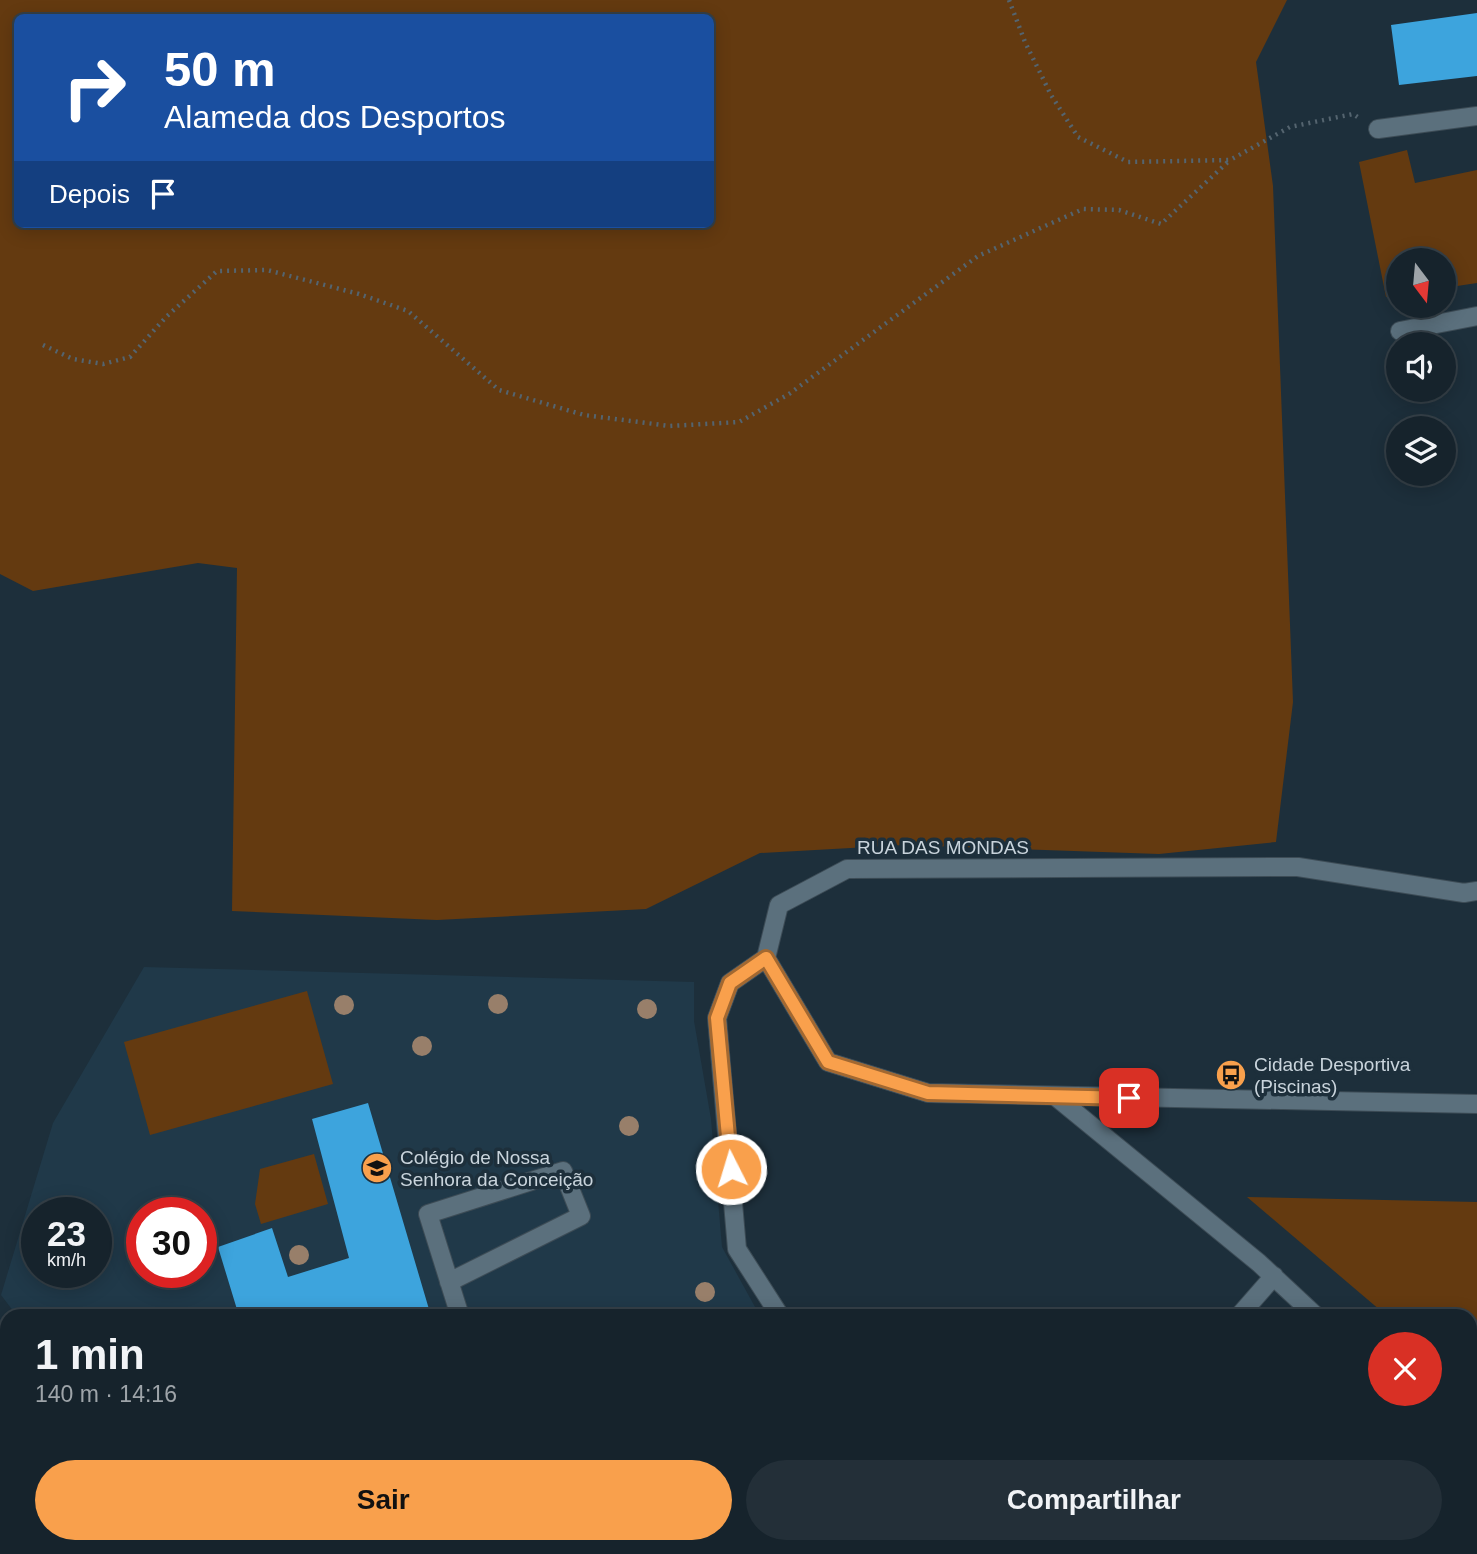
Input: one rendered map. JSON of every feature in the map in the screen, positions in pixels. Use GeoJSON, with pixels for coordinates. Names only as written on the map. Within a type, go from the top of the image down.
{"type":"FeatureCollection","features":[{"type":"Feature","properties":{"kind":"street"},"geometry":{"type":"LineString","coordinates":[[1378,130],[1477,116]]}},
{"type":"Feature","properties":{"kind":"street"},"geometry":{"type":"LineString","coordinates":[[1400,331],[1477,316]]}},
{"type":"Feature","properties":{"kind":"street","name":"RUA DAS MONDAS"},"geometry":{"type":"LineString","coordinates":[[766,958],[779,905],[846,869],[1298,867],[1464,893],[1477,891]]}},
{"type":"Feature","properties":{"kind":"street"},"geometry":{"type":"LineString","coordinates":[[775,1309],[737,1248],[717,1018],[730,983],[766,958],[828,1062],[928,1093],[1477,1104]]}},
{"type":"Feature","properties":{"kind":"street"},"geometry":{"type":"LineString","coordinates":[[1055,1096],[1274,1276],[1309,1309]]}},
{"type":"Feature","properties":{"kind":"street"},"geometry":{"type":"LineString","coordinates":[[449,1282],[581,1216],[563,1171],[428,1214],[449,1282],[458,1309]]}},
{"type":"Feature","properties":{"kind":"street"},"geometry":{"type":"LineString","coordinates":[[1245,1309],[1274,1276]]}},
{"type":"Feature","properties":{"kind":"path"},"geometry":{"type":"LineString","coordinates":[[1009,0],[1025,42],[1051,95],[1079,137],[1128,162],[1230,160]]}},
{"type":"Feature","properties":{"kind":"path"},"geometry":{"type":"LineString","coordinates":[[43,345],[73,359],[103,364],[130,357],[166,317],[216,271],[267,270],[359,294],[408,311],[499,390],[584,415],[670,426],[740,422],[789,394],[978,256],[1083,209],[1119,210],[1161,224],[1230,160],[1290,128],[1353,114],[1378,130]]}},
{"type":"Feature","properties":{"kind":"shaded area"},"geometry":{"type":"Polygon","coordinates":[[[0,0],[1287,0],[1256,62],[1273,186],[1293,702],[1276,842],[1159,854],[904,845],[760,853],[646,909],[437,920],[232,911],[237,568],[198,563],[33,591],[0,574],[0,0]]]}},
{"type":"Feature","properties":{"kind":"shaded area"},"geometry":{"type":"Polygon","coordinates":[[[1407,150],[1415,183],[1477,170],[1477,283],[1456,286],[1456,248],[1386,248],[1386,297],[1359,162],[1407,150]]]}},
{"type":"Feature","properties":{"kind":"shaded area","name":"Colégio de Nossa Senhora da Conceição"},"geometry":{"type":"Polygon","coordinates":[[[144,967],[694,982],[694,1021],[711,1119],[722,1247],[756,1309],[12,1309],[1,1295],[21,1229],[21,1288],[112,1288],[112,1197],[31,1197],[53,1123],[144,967]]]}},
{"type":"Feature","properties":{"kind":"shaded area"},"geometry":{"type":"Polygon","coordinates":[[[307,991],[333,1084],[150,1135],[124,1042],[307,991]]]}},
{"type":"Feature","properties":{"kind":"shaded area"},"geometry":{"type":"Polygon","coordinates":[[[314,1154],[328,1204],[261,1224],[255,1204],[260,1169],[314,1154]]]}},
{"type":"Feature","properties":{"kind":"shaded area"},"geometry":{"type":"Polygon","coordinates":[[[1247,1197],[1477,1202],[1477,1309],[1379,1309],[1247,1197]]]}},
{"type":"Feature","properties":{"kind":"building"},"geometry":{"type":"Polygon","coordinates":[[[1477,13],[1477,76],[1399,85],[1391,25],[1477,13]]]}},
{"type":"Feature","properties":{"kind":"building"},"geometry":{"type":"Polygon","coordinates":[[[368,1103],[429,1309],[237,1309],[218,1247],[272,1228],[288,1277],[349,1258],[312,1119],[368,1103]]]}},
{"type":"Feature","properties":{"kind":"place","name":"Cidade Desportiva (Piscinas)"},"geometry":{"type":"Point","coordinates":[1231,1075]}},
{"type":"Feature","properties":{"kind":"place","name":"Colégio de Nossa Senhora da Conceição"},"geometry":{"type":"Point","coordinates":[377,1168]}},
{"type":"Feature","properties":{"kind":"route"},"geometry":{"type":"LineString","coordinates":[[731,1169],[717,1018],[730,983],[766,958],[828,1062],[928,1093],[1129,1098]]}}]}
